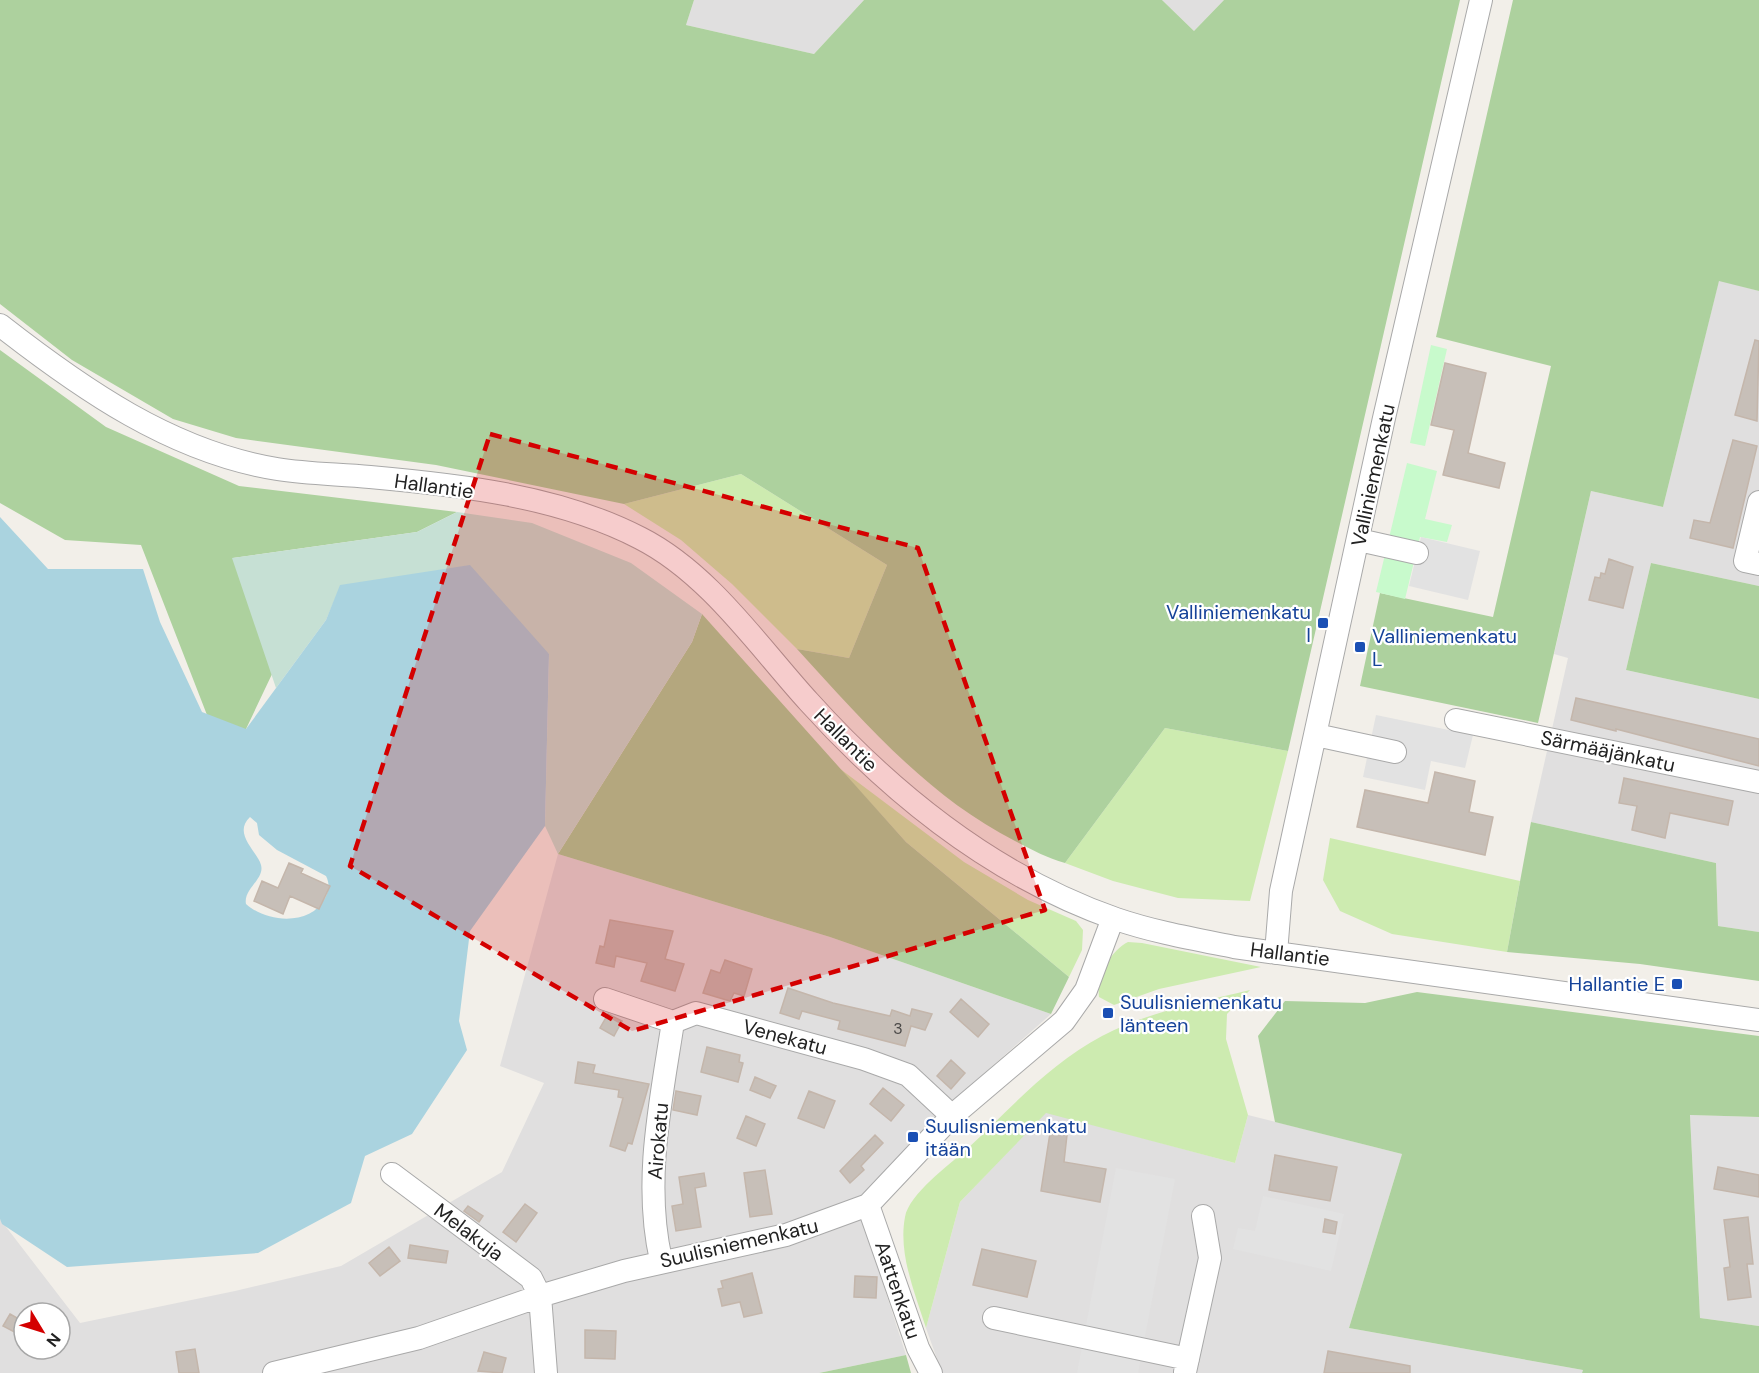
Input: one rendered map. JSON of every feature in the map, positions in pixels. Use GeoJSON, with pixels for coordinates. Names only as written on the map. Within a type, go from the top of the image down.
{"type":"FeatureCollection","features":[{"type":"Feature","properties":{"kind":"street","name":"Valliniemenkatu"},"geometry":{"type":"LineString","coordinates":[[1276,953],[1281,891],[1384,418],[1481,0]]}},
{"type":"Feature","properties":{"kind":"street","name":"Hallantie"},"geometry":{"type":"LineString","coordinates":[[0,325],[106,401],[155,429],[203,449],[278,469],[401,480],[543,502],[580,512],[644,540],[700,582],[831,727],[902,793],[1004,866],[1051,891],[1113,918],[1171,934],[1276,953],[1759,1020]]}},
{"type":"Feature","properties":{"kind":"street"},"geometry":{"type":"LineString","coordinates":[[1759,502],[1745,561],[1759,564]]}},
{"type":"Feature","properties":{"kind":"street"},"geometry":{"type":"LineString","coordinates":[[1359,540],[1417,553]]}},
{"type":"Feature","properties":{"kind":"street","name":"Särmääjänkatu"},"geometry":{"type":"LineString","coordinates":[[1456,720],[1759,782]]}},
{"type":"Feature","properties":{"kind":"street"},"geometry":{"type":"LineString","coordinates":[[1316,735],[1395,752]]}},
{"type":"Feature","properties":{"kind":"street","name":"Suulisniemenkatu"},"geometry":{"type":"LineString","coordinates":[[274,1373],[419,1338],[540,1296],[661,1260],[786,1235],[868,1205],[952,1116],[1064,1021],[1086,990],[1113,918]]}},
{"type":"Feature","properties":{"kind":"street"},"geometry":{"type":"LineString","coordinates":[[605,999],[674,1022]]}},
{"type":"Feature","properties":{"kind":"street","name":"Venekatu"},"geometry":{"type":"LineString","coordinates":[[674,1022],[696,1013],[864,1059],[908,1076],[952,1116]]}},
{"type":"Feature","properties":{"kind":"street","name":"Airokatu"},"geometry":{"type":"LineString","coordinates":[[661,1260],[656,1235],[653,1152],[674,1022]]}},
{"type":"Feature","properties":{"kind":"street","name":"Melakuja"},"geometry":{"type":"LineString","coordinates":[[392,1174],[531,1278],[540,1296]]}},
{"type":"Feature","properties":{"kind":"street","name":"Aattenkatu"},"geometry":{"type":"LineString","coordinates":[[868,1205],[918,1348],[931,1373]]}},
{"type":"Feature","properties":{"kind":"street"},"geometry":{"type":"LineString","coordinates":[[994,1318],[1186,1366],[1210,1258],[1203,1216]]}},
{"type":"Feature","properties":{"kind":"street"},"geometry":{"type":"LineString","coordinates":[[540,1296],[546,1373]]}},
{"type":"Feature","properties":{"kind":"highlighted area"},"geometry":{"type":"Polygon","coordinates":[[[490,434],[918,548],[1045,910],[632,1031],[350,866],[490,434]]]}},
{"type":"Feature","properties":{"kind":"shaded area"},"geometry":{"type":"Polygon","coordinates":[[[694,0],[864,0],[814,54],[686,25],[694,0]]]}},
{"type":"Feature","properties":{"kind":"shaded area"},"geometry":{"type":"Polygon","coordinates":[[[1162,0],[1224,0],[1194,31],[1162,0]]]}},
{"type":"Feature","properties":{"kind":"shaded area"},"geometry":{"type":"Polygon","coordinates":[[[1719,280],[1759,291],[1759,586],[1651,563],[1626,670],[1759,699],[1759,932],[1718,926],[1716,863],[1531,822],[1568,658],[1554,654],[1591,491],[1663,507],[1719,280]]]}},
{"type":"Feature","properties":{"kind":"shaded area"},"geometry":{"type":"Polygon","coordinates":[[[1421,537],[1480,551],[1468,600],[1409,586],[1421,537]]]}},
{"type":"Feature","properties":{"kind":"shaded area"},"geometry":{"type":"Polygon","coordinates":[[[1376,715],[1473,735],[1465,768],[1431,761],[1425,790],[1363,777],[1376,715]]]}},
{"type":"Feature","properties":{"kind":"shaded area"},"geometry":{"type":"Polygon","coordinates":[[[558,854],[830,937],[1051,1014],[955,1099],[866,1231],[906,1355],[819,1373],[0,1373],[0,1219],[63,1301],[12,1301],[12,1361],[72,1361],[72,1313],[80,1323],[235,1291],[341,1266],[502,1172],[544,1083],[500,1066],[558,854]]]}},
{"type":"Feature","properties":{"kind":"shaded area"},"geometry":{"type":"Polygon","coordinates":[[[1046,1112],[1235,1163],[1248,1115],[1402,1154],[1349,1328],[1583,1370],[1582,1373],[942,1373],[926,1328],[960,1202],[1046,1112]]]}},
{"type":"Feature","properties":{"kind":"shaded area"},"geometry":{"type":"Polygon","coordinates":[[[1690,1115],[1759,1117],[1759,1326],[1700,1318],[1690,1115]]]}},
{"type":"Feature","properties":{"kind":"shaded area"},"geometry":{"type":"Polygon","coordinates":[[[1116,1168],[1175,1179],[1138,1373],[1077,1373],[1116,1168]]]}},
{"type":"Feature","properties":{"kind":"shaded area"},"geometry":{"type":"Polygon","coordinates":[[[1263,1196],[1344,1214],[1331,1271],[1233,1249],[1238,1228],[1255,1231],[1263,1196]]]}},
{"type":"Feature","properties":{"kind":"green space"},"geometry":{"type":"Polygon","coordinates":[[[0,0],[694,0],[686,25],[814,54],[864,0],[1162,0],[1194,31],[1224,0],[1460,0],[1288,751],[1165,728],[1065,863],[1015,841],[983,823],[953,802],[872,730],[797,649],[849,658],[887,565],[741,474],[624,504],[436,465],[236,438],[173,419],[72,360],[0,304],[0,0]]]}},
{"type":"Feature","properties":{"kind":"green space"},"geometry":{"type":"Polygon","coordinates":[[[1513,0],[1759,0],[1759,291],[1719,281],[1663,507],[1591,491],[1538,723],[1360,686],[1380,593],[1493,617],[1551,366],[1436,337],[1513,0]]]}},
{"type":"Feature","properties":{"kind":"green space"},"geometry":{"type":"Polygon","coordinates":[[[1431,345],[1447,349],[1425,446],[1410,443],[1431,345]]]}},
{"type":"Feature","properties":{"kind":"green space"},"geometry":{"type":"Polygon","coordinates":[[[0,350],[106,427],[239,486],[457,512],[417,532],[233,558],[273,672],[246,729],[214,733],[141,545],[65,540],[0,503],[0,350]]]}},
{"type":"Feature","properties":{"kind":"green space"},"geometry":{"type":"Polygon","coordinates":[[[1407,463],[1437,471],[1425,519],[1452,525],[1447,542],[1420,537],[1405,599],[1376,592],[1407,463]]]}},
{"type":"Feature","properties":{"kind":"green space"},"geometry":{"type":"Polygon","coordinates":[[[741,474],[887,565],[849,658],[797,649],[732,584],[681,540],[624,504],[741,474]]]}},
{"type":"Feature","properties":{"kind":"green space"},"geometry":{"type":"Polygon","coordinates":[[[457,512],[532,523],[631,563],[702,614],[692,642],[558,854],[545,826],[549,654],[341,585],[326,620],[276,688],[232,558],[417,532],[457,512]]]}},
{"type":"Feature","properties":{"kind":"green space"},"geometry":{"type":"Polygon","coordinates":[[[1651,563],[1759,586],[1759,699],[1626,670],[1651,563]]]}},
{"type":"Feature","properties":{"kind":"green space"},"geometry":{"type":"Polygon","coordinates":[[[702,614],[906,842],[1069,977],[1051,1014],[830,937],[558,854],[692,642],[702,614]]]}},
{"type":"Feature","properties":{"kind":"green space"},"geometry":{"type":"Polygon","coordinates":[[[1165,728],[1288,751],[1250,901],[1178,898],[1113,881],[1065,863],[1165,728]]]}},
{"type":"Feature","properties":{"kind":"green space"},"geometry":{"type":"Polygon","coordinates":[[[839,768],[964,862],[1028,900],[1076,921],[1083,930],[1082,950],[1069,977],[906,842],[839,768]]]}},
{"type":"Feature","properties":{"kind":"green space"},"geometry":{"type":"Polygon","coordinates":[[[1531,822],[1716,863],[1718,926],[1759,932],[1759,981],[1640,964],[1507,952],[1531,822]]]}},
{"type":"Feature","properties":{"kind":"green space"},"geometry":{"type":"Polygon","coordinates":[[[1330,838],[1520,881],[1507,952],[1392,934],[1340,911],[1323,880],[1330,838]]]}},
{"type":"Feature","properties":{"kind":"green space"},"geometry":{"type":"Polygon","coordinates":[[[1128,942],[1261,967],[1159,989],[1114,1005],[1099,997],[1100,981],[1106,965],[1116,951],[1128,942]]]}},
{"type":"Feature","properties":{"kind":"green space"},"geometry":{"type":"Polygon","coordinates":[[[1250,990],[1227,1014],[1226,1039],[1248,1115],[1235,1163],[1046,1113],[960,1202],[926,1328],[909,1273],[903,1231],[908,1208],[922,1190],[1030,1088],[1083,1047],[1138,1020],[1250,990]]]}},
{"type":"Feature","properties":{"kind":"green space"},"geometry":{"type":"Polygon","coordinates":[[[1417,992],[1759,1036],[1759,1117],[1690,1115],[1700,1318],[1759,1326],[1759,1373],[1582,1373],[1583,1370],[1349,1328],[1402,1154],[1275,1122],[1258,1036],[1285,1001],[1365,1003],[1417,992]]]}},
{"type":"Feature","properties":{"kind":"green space"},"geometry":{"type":"Polygon","coordinates":[[[906,1355],[911,1373],[819,1373],[906,1355]]]}},
{"type":"Feature","properties":{"kind":"water"},"geometry":{"type":"Polygon","coordinates":[[[0,517],[48,569],[143,569],[160,622],[202,712],[246,729],[326,620],[340,585],[470,565],[549,654],[545,826],[470,931],[459,1021],[467,1050],[412,1134],[365,1156],[351,1203],[258,1253],[67,1267],[2,1224],[0,1219],[0,517]],[[250,817],[245,823],[244,830],[261,865],[260,875],[248,894],[246,904],[265,915],[277,918],[288,919],[310,913],[318,907],[326,895],[328,885],[326,876],[277,850],[259,835],[257,823],[250,817]]]}},
{"type":"Feature","properties":{"kind":"building"},"geometry":{"type":"Polygon","coordinates":[[[1755,340],[1759,341],[1757,421],[1735,415],[1755,340]]]}},
{"type":"Feature","properties":{"kind":"building"},"geometry":{"type":"Polygon","coordinates":[[[1445,363],[1486,373],[1468,453],[1505,463],[1499,488],[1443,475],[1454,430],[1431,425],[1445,363]]]}},
{"type":"Feature","properties":{"kind":"building"},"geometry":{"type":"Polygon","coordinates":[[[1733,440],[1757,446],[1733,548],[1690,538],[1694,520],[1710,523],[1733,440]]]}},
{"type":"Feature","properties":{"kind":"building"},"geometry":{"type":"Polygon","coordinates":[[[1609,559],[1633,567],[1623,608],[1589,600],[1595,577],[1600,578],[1601,573],[1605,574],[1609,559]]]}},
{"type":"Feature","properties":{"kind":"building"},"geometry":{"type":"Polygon","coordinates":[[[1576,698],[1759,739],[1759,766],[1616,729],[1616,731],[1571,720],[1576,698]]]}},
{"type":"Feature","properties":{"kind":"building"},"geometry":{"type":"Polygon","coordinates":[[[1435,772],[1475,781],[1469,812],[1493,817],[1485,855],[1357,827],[1365,790],[1428,803],[1435,772]]]}},
{"type":"Feature","properties":{"kind":"building"},"geometry":{"type":"Polygon","coordinates":[[[1624,778],[1733,801],[1728,825],[1670,813],[1665,838],[1632,830],[1637,806],[1619,803],[1624,778]]]}},
{"type":"Feature","properties":{"kind":"building"},"geometry":{"type":"Polygon","coordinates":[[[289,863],[303,869],[301,873],[330,886],[319,909],[290,896],[283,914],[254,901],[262,881],[278,888],[289,863]]]}},
{"type":"Feature","properties":{"kind":"building"},"geometry":{"type":"Polygon","coordinates":[[[610,920],[673,931],[665,959],[684,964],[675,991],[641,981],[647,963],[616,956],[614,967],[596,963],[600,946],[604,947],[610,920]]]}},
{"type":"Feature","properties":{"kind":"building"},"geometry":{"type":"Polygon","coordinates":[[[725,960],[752,969],[744,996],[734,993],[730,1001],[703,993],[711,970],[720,973],[725,960]]]}},
{"type":"Feature","properties":{"kind":"building"},"geometry":{"type":"Polygon","coordinates":[[[788,988],[833,1003],[890,1016],[892,1010],[910,1016],[912,1009],[932,1014],[925,1030],[911,1026],[905,1046],[838,1029],[840,1021],[802,1011],[799,1019],[780,1013],[788,988]]]}},
{"type":"Feature","properties":{"kind":"building"},"geometry":{"type":"Polygon","coordinates":[[[961,999],[989,1024],[978,1037],[950,1012],[961,999]]]}},
{"type":"Feature","properties":{"kind":"building"},"geometry":{"type":"Polygon","coordinates":[[[608,1014],[622,1021],[614,1036],[600,1028],[608,1014]]]}},
{"type":"Feature","properties":{"kind":"building"},"geometry":{"type":"Polygon","coordinates":[[[707,1047],[740,1055],[739,1062],[743,1063],[738,1082],[701,1072],[707,1047]]]}},
{"type":"Feature","properties":{"kind":"building"},"geometry":{"type":"Polygon","coordinates":[[[951,1060],[965,1073],[951,1089],[937,1076],[951,1060]]]}},
{"type":"Feature","properties":{"kind":"building"},"geometry":{"type":"Polygon","coordinates":[[[578,1062],[595,1065],[593,1073],[649,1084],[632,1144],[628,1143],[625,1151],[610,1146],[623,1098],[618,1097],[619,1090],[575,1083],[578,1062]]]}},
{"type":"Feature","properties":{"kind":"building"},"geometry":{"type":"Polygon","coordinates":[[[755,1077],[776,1086],[770,1098],[750,1090],[755,1077]]]}},
{"type":"Feature","properties":{"kind":"building"},"geometry":{"type":"Polygon","coordinates":[[[883,1088],[904,1105],[891,1121],[870,1104],[883,1088]]]}},
{"type":"Feature","properties":{"kind":"building"},"geometry":{"type":"Polygon","coordinates":[[[676,1091],[701,1096],[697,1115],[673,1110],[676,1091]]]}},
{"type":"Feature","properties":{"kind":"building"},"geometry":{"type":"Polygon","coordinates":[[[809,1091],[835,1101],[824,1128],[798,1118],[809,1091]]]}},
{"type":"Feature","properties":{"kind":"building"},"geometry":{"type":"Polygon","coordinates":[[[746,1116],[765,1124],[756,1146],[737,1138],[746,1116]]]}},
{"type":"Feature","properties":{"kind":"building"},"geometry":{"type":"Polygon","coordinates":[[[1050,1133],[1067,1135],[1064,1162],[1106,1169],[1100,1202],[1041,1191],[1050,1133]]]}},
{"type":"Feature","properties":{"kind":"building"},"geometry":{"type":"Polygon","coordinates":[[[875,1135],[883,1143],[861,1166],[864,1170],[850,1183],[840,1171],[875,1135]]]}},
{"type":"Feature","properties":{"kind":"building"},"geometry":{"type":"Polygon","coordinates":[[[1275,1155],[1337,1167],[1330,1201],[1269,1190],[1275,1155]]]}},
{"type":"Feature","properties":{"kind":"building"},"geometry":{"type":"Polygon","coordinates":[[[1718,1167],[1759,1175],[1759,1197],[1714,1189],[1718,1167]]]}},
{"type":"Feature","properties":{"kind":"building"},"geometry":{"type":"Polygon","coordinates":[[[765,1170],[772,1214],[750,1217],[744,1173],[765,1170]]]}},
{"type":"Feature","properties":{"kind":"building"},"geometry":{"type":"Polygon","coordinates":[[[704,1173],[706,1186],[695,1188],[701,1227],[676,1231],[672,1206],[683,1204],[679,1177],[704,1173]]]}},
{"type":"Feature","properties":{"kind":"building"},"geometry":{"type":"Polygon","coordinates":[[[525,1204],[537,1213],[516,1242],[503,1232],[525,1204]]]}},
{"type":"Feature","properties":{"kind":"building"},"geometry":{"type":"Polygon","coordinates":[[[468,1206],[483,1216],[479,1222],[464,1211],[468,1206]]]}},
{"type":"Feature","properties":{"kind":"building"},"geometry":{"type":"Polygon","coordinates":[[[1748,1217],[1753,1264],[1747,1264],[1751,1297],[1728,1300],[1724,1268],[1730,1267],[1724,1220],[1748,1217]]]}},
{"type":"Feature","properties":{"kind":"building"},"geometry":{"type":"Polygon","coordinates":[[[1325,1219],[1337,1222],[1335,1234],[1323,1232],[1325,1219]]]}},
{"type":"Feature","properties":{"kind":"building"},"geometry":{"type":"Polygon","coordinates":[[[410,1245],[448,1251],[446,1263],[408,1258],[410,1245]]]}},
{"type":"Feature","properties":{"kind":"building"},"geometry":{"type":"Polygon","coordinates":[[[389,1247],[400,1261],[380,1276],[369,1263],[389,1247]]]}},
{"type":"Feature","properties":{"kind":"building"},"geometry":{"type":"Polygon","coordinates":[[[982,1249],[1036,1261],[1027,1297],[973,1285],[982,1249]]]}},
{"type":"Feature","properties":{"kind":"building"},"geometry":{"type":"Polygon","coordinates":[[[752,1273],[762,1313],[744,1317],[740,1302],[722,1306],[718,1289],[723,1288],[721,1281],[752,1273]]]}},
{"type":"Feature","properties":{"kind":"building"},"geometry":{"type":"Polygon","coordinates":[[[855,1276],[877,1277],[876,1298],[854,1297],[855,1276]]]}},
{"type":"Feature","properties":{"kind":"building"},"geometry":{"type":"Polygon","coordinates":[[[10,1314],[12,1315],[12,1331],[3,1326],[10,1314]]]}},
{"type":"Feature","properties":{"kind":"building"},"geometry":{"type":"Polygon","coordinates":[[[585,1330],[616,1331],[615,1359],[585,1358],[585,1330]]]}},
{"type":"Feature","properties":{"kind":"building"},"geometry":{"type":"Polygon","coordinates":[[[195,1349],[199,1373],[179,1373],[176,1352],[195,1349]]]}},
{"type":"Feature","properties":{"kind":"building"},"geometry":{"type":"Polygon","coordinates":[[[1328,1351],[1410,1366],[1410,1373],[1324,1373],[1328,1351]]]}},
{"type":"Feature","properties":{"kind":"building"},"geometry":{"type":"Polygon","coordinates":[[[484,1352],[506,1358],[502,1373],[478,1371],[484,1352]]]}},
{"type":"Feature","properties":{"kind":"place","name":"Valliniemenkatu I"},"geometry":{"type":"Point","coordinates":[1323,623]}},
{"type":"Feature","properties":{"kind":"place","name":"Valliniemenkatu L"},"geometry":{"type":"Point","coordinates":[1360,647]}},
{"type":"Feature","properties":{"kind":"place","name":"Hallantie E"},"geometry":{"type":"Point","coordinates":[1677,984]}},
{"type":"Feature","properties":{"kind":"place","name":"Suulisniemenkatu länteen"},"geometry":{"type":"Point","coordinates":[1108,1013]}},
{"type":"Feature","properties":{"kind":"place","name":"Suulisniemenkatu itään"},"geometry":{"type":"Point","coordinates":[913,1137]}}]}
